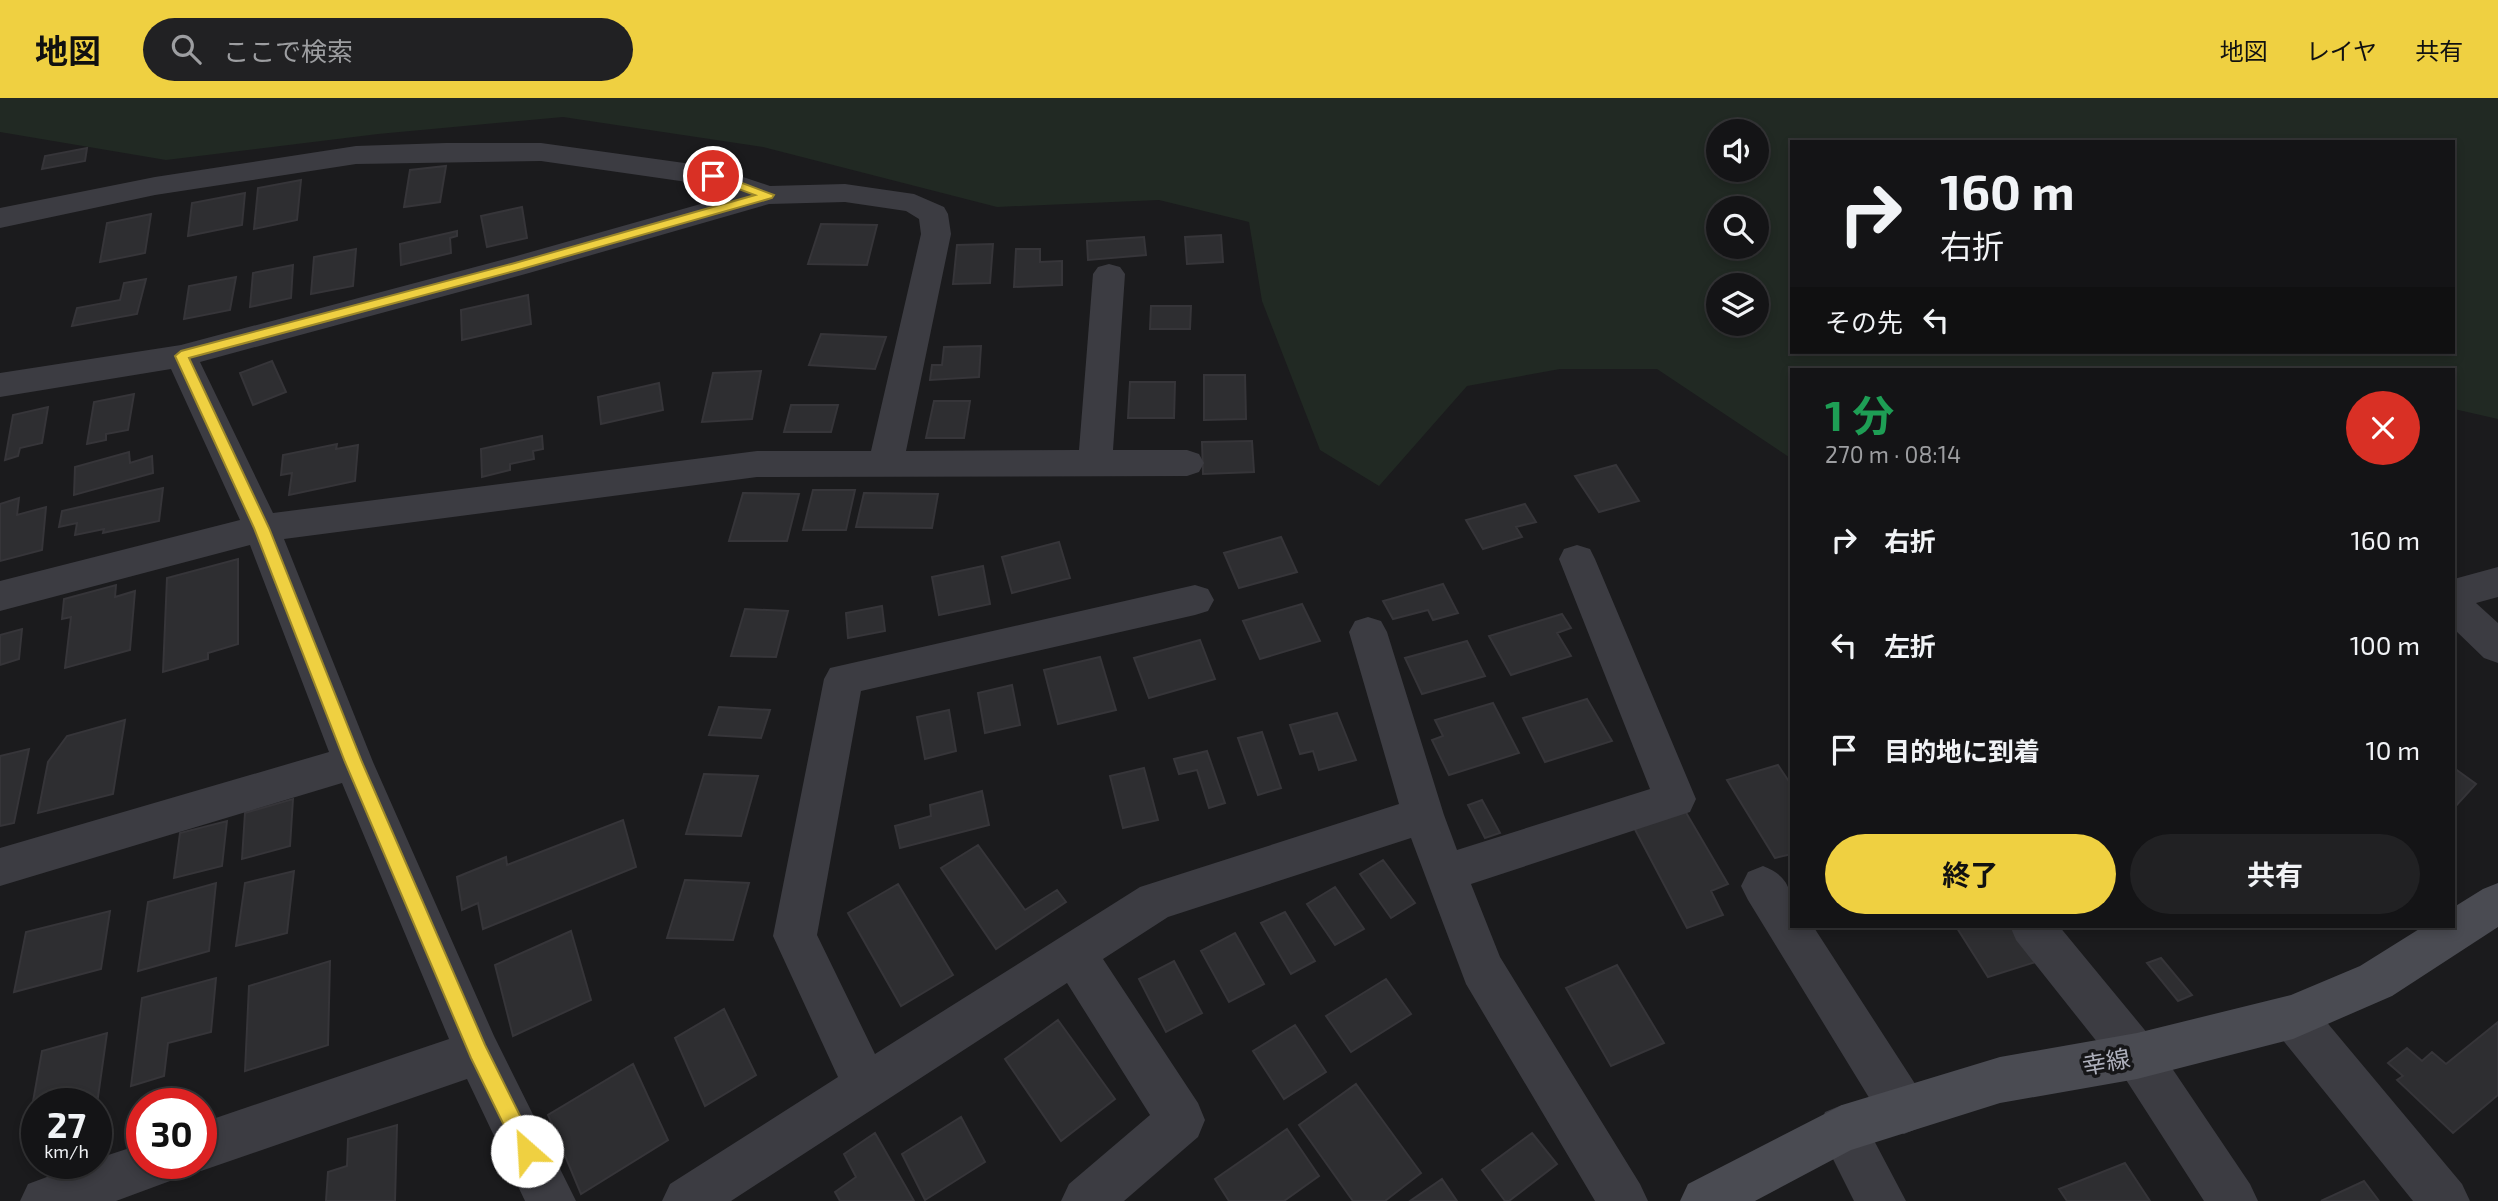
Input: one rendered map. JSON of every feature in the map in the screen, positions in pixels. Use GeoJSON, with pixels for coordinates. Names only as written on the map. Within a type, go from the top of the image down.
{"type":"FeatureCollection","features":[{"type":"Feature","properties":{"kind":"street"},"geometry":{"type":"LineString","coordinates":[[0,218],[155,186],[356,155],[446,152],[554,153],[713,176],[768,195]]}},
{"type":"Feature","properties":{"kind":"street"},"geometry":{"type":"LineString","coordinates":[[0,385],[181,356],[518,266],[768,195],[845,193],[914,203],[933,214],[936,234],[886,462]]}},
{"type":"Feature","properties":{"kind":"street"},"geometry":{"type":"LineString","coordinates":[[1095,463],[1109,274]]}},
{"type":"Feature","properties":{"kind":"street"},"geometry":{"type":"LineString","coordinates":[[181,356],[262,528],[353,762],[478,1052],[551,1201]]}},
{"type":"Feature","properties":{"kind":"street"},"geometry":{"type":"LineString","coordinates":[[0,596],[262,528],[757,464],[1186,463]]}},
{"type":"Feature","properties":{"kind":"street"},"geometry":{"type":"LineString","coordinates":[[1445,873],[1675,799],[1577,559]]}},
{"type":"Feature","properties":{"kind":"street"},"geometry":{"type":"LineString","coordinates":[[2455,594],[2498,582]]}},
{"type":"Feature","properties":{"kind":"street"},"geometry":{"type":"LineString","coordinates":[[866,1086],[795,936],[844,679],[1195,600]]}},
{"type":"Feature","properties":{"kind":"street"},"geometry":{"type":"LineString","coordinates":[[2455,607],[2498,648]]}},
{"type":"Feature","properties":{"kind":"street"},"geometry":{"type":"LineString","coordinates":[[1368,632],[1423,815],[1482,969],[1623,1201]]}},
{"type":"Feature","properties":{"kind":"street"},"geometry":{"type":"LineString","coordinates":[[0,867],[353,762]]}},
{"type":"Feature","properties":{"kind":"street"},"geometry":{"type":"LineString","coordinates":[[687,1201],[1155,901],[1423,815]]}},
{"type":"Feature","properties":{"kind":"street"},"geometry":{"type":"LineString","coordinates":[[1763,886],[1904,1110]]}},
{"type":"Feature","properties":{"kind":"street","name":"幸線"},"geometry":{"type":"LineString","coordinates":[[1706,1201],[1842,1129],[2000,1080],[2137,1056],[2293,1017],[2376,981],[2498,903]]}},
{"type":"Feature","properties":{"kind":"street"},"geometry":{"type":"LineString","coordinates":[[2034,928],[2137,1056],[2233,1201]]}},
{"type":"Feature","properties":{"kind":"street"},"geometry":{"type":"LineString","coordinates":[[1073,953],[1181,1120],[1086,1201]]}},
{"type":"Feature","properties":{"kind":"street"},"geometry":{"type":"LineString","coordinates":[[2293,1017],[2445,1201]]}},
{"type":"Feature","properties":{"kind":"street"},"geometry":{"type":"LineString","coordinates":[[217,1142],[478,1052]]}},
{"type":"Feature","properties":{"kind":"street"},"geometry":{"type":"LineString","coordinates":[[1842,1129],[1881,1201]]}},
{"type":"Feature","properties":{"kind":"street"},"geometry":{"type":"LineString","coordinates":[[45,1201],[126,1173]]}},
{"type":"Feature","properties":{"kind":"shaded area"},"geometry":{"type":"Polygon","coordinates":[[[0,98],[2498,98],[2498,419],[2455,409],[2455,368],[1790,368],[1790,458],[1657,369],[1560,369],[1467,386],[1379,486],[1320,450],[1262,301],[1249,222],[1159,200],[997,207],[763,147],[563,117],[378,134],[166,160],[0,132],[0,98]]]}},
{"type":"Feature","properties":{"kind":"building"},"geometry":{"type":"Polygon","coordinates":[[[87,148],[85,161],[42,169],[45,156],[87,148]]]}},
{"type":"Feature","properties":{"kind":"building"},"geometry":{"type":"Polygon","coordinates":[[[446,166],[440,202],[404,207],[410,170],[446,166]]]}},
{"type":"Feature","properties":{"kind":"building"},"geometry":{"type":"Polygon","coordinates":[[[301,180],[297,220],[254,229],[258,188],[301,180]]]}},
{"type":"Feature","properties":{"kind":"building"},"geometry":{"type":"Polygon","coordinates":[[[245,193],[242,225],[188,236],[192,203],[245,193]]]}},
{"type":"Feature","properties":{"kind":"building"},"geometry":{"type":"Polygon","coordinates":[[[522,207],[527,238],[487,247],[481,216],[522,207]]]}},
{"type":"Feature","properties":{"kind":"building"},"geometry":{"type":"Polygon","coordinates":[[[151,214],[145,253],[100,262],[107,223],[151,214]]]}},
{"type":"Feature","properties":{"kind":"building"},"geometry":{"type":"Polygon","coordinates":[[[821,224],[877,225],[867,265],[808,264],[821,224]]]}},
{"type":"Feature","properties":{"kind":"building"},"geometry":{"type":"Polygon","coordinates":[[[457,231],[457,236],[450,238],[451,253],[401,265],[400,244],[457,231]]]}},
{"type":"Feature","properties":{"kind":"building"},"geometry":{"type":"Polygon","coordinates":[[[1221,235],[1223,262],[1187,264],[1185,237],[1221,235]]]}},
{"type":"Feature","properties":{"kind":"building"},"geometry":{"type":"Polygon","coordinates":[[[1144,237],[1146,255],[1088,260],[1087,241],[1144,237]]]}},
{"type":"Feature","properties":{"kind":"building"},"geometry":{"type":"Polygon","coordinates":[[[993,244],[990,283],[953,284],[957,245],[993,244]]]}},
{"type":"Feature","properties":{"kind":"building"},"geometry":{"type":"Polygon","coordinates":[[[356,249],[353,286],[311,294],[314,257],[356,249]]]}},
{"type":"Feature","properties":{"kind":"building"},"geometry":{"type":"Polygon","coordinates":[[[1016,249],[1040,249],[1040,262],[1062,261],[1062,285],[1014,287],[1016,249]]]}},
{"type":"Feature","properties":{"kind":"building"},"geometry":{"type":"Polygon","coordinates":[[[293,265],[291,298],[250,307],[253,273],[293,265]]]}},
{"type":"Feature","properties":{"kind":"building"},"geometry":{"type":"Polygon","coordinates":[[[236,277],[230,310],[184,319],[189,286],[236,277]]]}},
{"type":"Feature","properties":{"kind":"building"},"geometry":{"type":"Polygon","coordinates":[[[146,279],[137,314],[72,326],[77,308],[120,300],[124,283],[146,279]]]}},
{"type":"Feature","properties":{"kind":"building"},"geometry":{"type":"Polygon","coordinates":[[[528,295],[531,324],[462,340],[461,310],[528,295]]]}},
{"type":"Feature","properties":{"kind":"building"},"geometry":{"type":"Polygon","coordinates":[[[1151,306],[1191,306],[1190,329],[1150,329],[1151,306]]]}},
{"type":"Feature","properties":{"kind":"building"},"geometry":{"type":"Polygon","coordinates":[[[821,334],[886,337],[875,369],[809,365],[821,334]]]}},
{"type":"Feature","properties":{"kind":"building"},"geometry":{"type":"Polygon","coordinates":[[[981,346],[979,377],[930,380],[932,365],[942,365],[944,347],[981,346]]]}},
{"type":"Feature","properties":{"kind":"building"},"geometry":{"type":"Polygon","coordinates":[[[272,361],[286,392],[253,405],[240,373],[272,361]]]}},
{"type":"Feature","properties":{"kind":"building"},"geometry":{"type":"Polygon","coordinates":[[[761,371],[752,419],[702,422],[713,373],[761,371]]]}},
{"type":"Feature","properties":{"kind":"building"},"geometry":{"type":"Polygon","coordinates":[[[1204,375],[1245,375],[1246,419],[1204,420],[1204,375]]]}},
{"type":"Feature","properties":{"kind":"building"},"geometry":{"type":"Polygon","coordinates":[[[1130,382],[1175,382],[1174,418],[1128,418],[1130,382]]]}},
{"type":"Feature","properties":{"kind":"building"},"geometry":{"type":"Polygon","coordinates":[[[659,383],[663,410],[601,424],[598,397],[659,383]]]}},
{"type":"Feature","properties":{"kind":"building"},"geometry":{"type":"Polygon","coordinates":[[[134,394],[128,430],[106,434],[106,440],[87,444],[94,402],[134,394]]]}},
{"type":"Feature","properties":{"kind":"building"},"geometry":{"type":"Polygon","coordinates":[[[934,401],[970,401],[964,438],[926,438],[934,401]]]}},
{"type":"Feature","properties":{"kind":"building"},"geometry":{"type":"Polygon","coordinates":[[[791,405],[838,405],[831,432],[784,432],[791,405]]]}},
{"type":"Feature","properties":{"kind":"building"},"geometry":{"type":"Polygon","coordinates":[[[48,407],[42,443],[20,448],[18,456],[5,460],[13,415],[48,407]]]}},
{"type":"Feature","properties":{"kind":"building"},"geometry":{"type":"Polygon","coordinates":[[[542,436],[543,449],[533,451],[534,459],[510,464],[510,470],[482,477],[481,449],[542,436]]]}},
{"type":"Feature","properties":{"kind":"building"},"geometry":{"type":"Polygon","coordinates":[[[1252,441],[1254,472],[1203,474],[1202,442],[1252,441]]]}},
{"type":"Feature","properties":{"kind":"building"},"geometry":{"type":"Polygon","coordinates":[[[337,444],[336,449],[358,445],[355,481],[289,495],[292,473],[281,475],[283,455],[337,444]]]}},
{"type":"Feature","properties":{"kind":"building"},"geometry":{"type":"Polygon","coordinates":[[[129,452],[130,463],[152,456],[153,473],[74,495],[75,467],[129,452]]]}},
{"type":"Feature","properties":{"kind":"building"},"geometry":{"type":"Polygon","coordinates":[[[1616,465],[1639,501],[1599,512],[1575,476],[1616,465]]]}},
{"type":"Feature","properties":{"kind":"building"},"geometry":{"type":"Polygon","coordinates":[[[163,488],[159,521],[103,533],[104,529],[75,535],[77,523],[59,527],[62,511],[163,488]]]}},
{"type":"Feature","properties":{"kind":"building"},"geometry":{"type":"Polygon","coordinates":[[[813,490],[855,490],[846,530],[803,530],[813,490]]]}},
{"type":"Feature","properties":{"kind":"building"},"geometry":{"type":"Polygon","coordinates":[[[743,493],[799,494],[787,541],[729,541],[743,493]]]}},
{"type":"Feature","properties":{"kind":"building"},"geometry":{"type":"Polygon","coordinates":[[[864,493],[938,494],[932,528],[856,527],[864,493]]]}},
{"type":"Feature","properties":{"kind":"building"},"geometry":{"type":"Polygon","coordinates":[[[19,498],[17,515],[46,507],[42,550],[0,561],[0,504],[19,498]]]}},
{"type":"Feature","properties":{"kind":"building"},"geometry":{"type":"Polygon","coordinates":[[[1525,504],[1536,522],[1516,527],[1522,537],[1483,549],[1466,520],[1525,504]]]}},
{"type":"Feature","properties":{"kind":"building"},"geometry":{"type":"Polygon","coordinates":[[[1281,537],[1297,572],[1239,588],[1224,553],[1281,537]]]}},
{"type":"Feature","properties":{"kind":"building"},"geometry":{"type":"Polygon","coordinates":[[[1059,542],[1070,578],[1012,593],[1002,557],[1059,542]]]}},
{"type":"Feature","properties":{"kind":"building"},"geometry":{"type":"Polygon","coordinates":[[[238,559],[238,644],[208,653],[208,659],[163,672],[167,578],[238,559]]]}},
{"type":"Feature","properties":{"kind":"building"},"geometry":{"type":"Polygon","coordinates":[[[983,566],[990,604],[939,615],[932,577],[983,566]]]}},
{"type":"Feature","properties":{"kind":"building"},"geometry":{"type":"Polygon","coordinates":[[[1443,584],[1458,613],[1433,620],[1428,610],[1393,619],[1383,601],[1443,584]]]}},
{"type":"Feature","properties":{"kind":"building"},"geometry":{"type":"Polygon","coordinates":[[[116,585],[115,597],[135,591],[130,650],[65,668],[71,617],[62,619],[64,599],[116,585]]]}},
{"type":"Feature","properties":{"kind":"building"},"geometry":{"type":"Polygon","coordinates":[[[1302,604],[1320,641],[1260,659],[1243,621],[1302,604]]]}},
{"type":"Feature","properties":{"kind":"building"},"geometry":{"type":"Polygon","coordinates":[[[882,606],[885,631],[848,638],[846,613],[882,606]]]}},
{"type":"Feature","properties":{"kind":"building"},"geometry":{"type":"Polygon","coordinates":[[[745,609],[788,611],[776,657],[731,656],[745,609]]]}},
{"type":"Feature","properties":{"kind":"building"},"geometry":{"type":"Polygon","coordinates":[[[1562,614],[1571,628],[1557,633],[1571,656],[1511,675],[1489,636],[1562,614]]]}},
{"type":"Feature","properties":{"kind":"building"},"geometry":{"type":"Polygon","coordinates":[[[22,629],[19,659],[0,665],[0,635],[22,629]]]}},
{"type":"Feature","properties":{"kind":"building"},"geometry":{"type":"Polygon","coordinates":[[[1200,640],[1215,679],[1149,698],[1134,658],[1200,640]]]}},
{"type":"Feature","properties":{"kind":"building"},"geometry":{"type":"Polygon","coordinates":[[[1467,641],[1485,676],[1422,694],[1405,658],[1467,641]]]}},
{"type":"Feature","properties":{"kind":"building"},"geometry":{"type":"Polygon","coordinates":[[[1100,657],[1116,710],[1058,724],[1044,670],[1100,657]]]}},
{"type":"Feature","properties":{"kind":"building"},"geometry":{"type":"Polygon","coordinates":[[[1012,685],[1020,725],[985,733],[978,693],[1012,685]]]}},
{"type":"Feature","properties":{"kind":"building"},"geometry":{"type":"Polygon","coordinates":[[[1587,699],[1612,741],[1545,762],[1523,718],[1587,699]]]}},
{"type":"Feature","properties":{"kind":"building"},"geometry":{"type":"Polygon","coordinates":[[[1493,703],[1519,753],[1449,775],[1432,740],[1443,736],[1435,720],[1493,703]]]}},
{"type":"Feature","properties":{"kind":"building"},"geometry":{"type":"Polygon","coordinates":[[[719,707],[770,710],[761,738],[709,735],[719,707]]]}},
{"type":"Feature","properties":{"kind":"building"},"geometry":{"type":"Polygon","coordinates":[[[949,710],[956,751],[925,759],[917,717],[949,710]]]}},
{"type":"Feature","properties":{"kind":"building"},"geometry":{"type":"Polygon","coordinates":[[[1337,713],[1356,760],[1319,770],[1313,751],[1300,754],[1290,725],[1337,713]]]}},
{"type":"Feature","properties":{"kind":"building"},"geometry":{"type":"Polygon","coordinates":[[[125,720],[113,794],[38,813],[48,762],[67,736],[125,720]]]}},
{"type":"Feature","properties":{"kind":"building"},"geometry":{"type":"Polygon","coordinates":[[[1262,732],[1281,788],[1258,795],[1238,738],[1262,732]]]}},
{"type":"Feature","properties":{"kind":"building"},"geometry":{"type":"Polygon","coordinates":[[[29,749],[14,823],[0,826],[0,756],[29,749]]]}},
{"type":"Feature","properties":{"kind":"building"},"geometry":{"type":"Polygon","coordinates":[[[1207,751],[1225,803],[1209,808],[1197,770],[1179,774],[1174,759],[1207,751]]]}},
{"type":"Feature","properties":{"kind":"building"},"geometry":{"type":"Polygon","coordinates":[[[1778,765],[1790,783],[1790,854],[1775,858],[1727,780],[1778,765]]]}},
{"type":"Feature","properties":{"kind":"building"},"geometry":{"type":"Polygon","coordinates":[[[1144,768],[1158,820],[1123,828],[1110,776],[1144,768]]]}},
{"type":"Feature","properties":{"kind":"building"},"geometry":{"type":"Polygon","coordinates":[[[2455,769],[2476,784],[2455,807],[2455,769]]]}},
{"type":"Feature","properties":{"kind":"building"},"geometry":{"type":"Polygon","coordinates":[[[704,774],[758,776],[741,836],[686,834],[704,774]]]}},
{"type":"Feature","properties":{"kind":"building"},"geometry":{"type":"Polygon","coordinates":[[[982,791],[989,825],[900,848],[895,826],[931,816],[930,805],[982,791]]]}},
{"type":"Feature","properties":{"kind":"building"},"geometry":{"type":"Polygon","coordinates":[[[293,799],[290,846],[242,859],[245,813],[293,799]]]}},
{"type":"Feature","properties":{"kind":"building"},"geometry":{"type":"Polygon","coordinates":[[[1482,800],[1500,833],[1485,838],[1468,805],[1482,800]]]}},
{"type":"Feature","properties":{"kind":"building"},"geometry":{"type":"Polygon","coordinates":[[[1681,804],[1728,884],[1711,891],[1723,915],[1687,928],[1630,820],[1681,804]]]}},
{"type":"Feature","properties":{"kind":"building"},"geometry":{"type":"Polygon","coordinates":[[[623,820],[636,867],[483,929],[478,903],[462,910],[457,877],[506,857],[507,865],[623,820]]]}},
{"type":"Feature","properties":{"kind":"building"},"geometry":{"type":"Polygon","coordinates":[[[227,821],[222,866],[174,878],[180,833],[227,821]]]}},
{"type":"Feature","properties":{"kind":"building"},"geometry":{"type":"Polygon","coordinates":[[[978,845],[1025,910],[1057,890],[1066,902],[996,949],[941,868],[978,845]]]}},
{"type":"Feature","properties":{"kind":"building"},"geometry":{"type":"Polygon","coordinates":[[[1383,860],[1415,903],[1391,918],[1360,874],[1383,860]]]}},
{"type":"Feature","properties":{"kind":"building"},"geometry":{"type":"Polygon","coordinates":[[[294,871],[287,933],[236,946],[245,883],[294,871]]]}},
{"type":"Feature","properties":{"kind":"building"},"geometry":{"type":"Polygon","coordinates":[[[685,880],[749,883],[733,940],[667,938],[685,880]]]}},
{"type":"Feature","properties":{"kind":"building"},"geometry":{"type":"Polygon","coordinates":[[[216,883],[209,951],[138,971],[148,902],[216,883]]]}},
{"type":"Feature","properties":{"kind":"building"},"geometry":{"type":"Polygon","coordinates":[[[898,884],[953,975],[901,1006],[848,913],[898,884]]]}},
{"type":"Feature","properties":{"kind":"building"},"geometry":{"type":"Polygon","coordinates":[[[1335,887],[1364,929],[1335,945],[1307,904],[1335,887]]]}},
{"type":"Feature","properties":{"kind":"building"},"geometry":{"type":"Polygon","coordinates":[[[110,911],[101,969],[14,992],[26,932],[110,911]]]}},
{"type":"Feature","properties":{"kind":"building"},"geometry":{"type":"Polygon","coordinates":[[[1285,912],[1315,961],[1291,974],[1261,923],[1285,912]]]}},
{"type":"Feature","properties":{"kind":"building"},"geometry":{"type":"Polygon","coordinates":[[[1957,928],[2017,928],[2039,961],[1988,977],[1957,928]]]}},
{"type":"Feature","properties":{"kind":"building"},"geometry":{"type":"Polygon","coordinates":[[[571,931],[591,1000],[513,1036],[495,965],[571,931]]]}},
{"type":"Feature","properties":{"kind":"building"},"geometry":{"type":"Polygon","coordinates":[[[1235,933],[1264,984],[1229,1002],[1201,951],[1235,933]]]}},
{"type":"Feature","properties":{"kind":"building"},"geometry":{"type":"Polygon","coordinates":[[[2161,958],[2192,995],[2178,1001],[2147,963],[2161,958]]]}},
{"type":"Feature","properties":{"kind":"building"},"geometry":{"type":"Polygon","coordinates":[[[330,961],[328,1045],[245,1071],[249,986],[330,961]]]}},
{"type":"Feature","properties":{"kind":"building"},"geometry":{"type":"Polygon","coordinates":[[[1174,961],[1202,1013],[1166,1032],[1139,979],[1174,961]]]}},
{"type":"Feature","properties":{"kind":"building"},"geometry":{"type":"Polygon","coordinates":[[[1617,965],[1664,1043],[1611,1066],[1566,988],[1617,965]]]}},
{"type":"Feature","properties":{"kind":"building"},"geometry":{"type":"Polygon","coordinates":[[[216,978],[211,1032],[168,1043],[164,1076],[131,1086],[142,998],[216,978]]]}},
{"type":"Feature","properties":{"kind":"building"},"geometry":{"type":"Polygon","coordinates":[[[1386,979],[1411,1014],[1351,1052],[1326,1016],[1386,979]]]}},
{"type":"Feature","properties":{"kind":"building"},"geometry":{"type":"Polygon","coordinates":[[[724,1009],[756,1075],[705,1106],[675,1038],[724,1009]]]}},
{"type":"Feature","properties":{"kind":"building"},"geometry":{"type":"Polygon","coordinates":[[[1058,1020],[1115,1099],[1061,1141],[1005,1059],[1058,1020]]]}},
{"type":"Feature","properties":{"kind":"building"},"geometry":{"type":"Polygon","coordinates":[[[2498,1022],[2498,1095],[2453,1133],[2397,1080],[2403,1076],[2388,1063],[2407,1048],[2422,1061],[2432,1052],[2446,1064],[2498,1022]]]}},
{"type":"Feature","properties":{"kind":"building"},"geometry":{"type":"Polygon","coordinates":[[[1295,1025],[1326,1072],[1284,1099],[1253,1051],[1295,1025]]]}},
{"type":"Feature","properties":{"kind":"building"},"geometry":{"type":"Polygon","coordinates":[[[107,1033],[99,1088],[35,1088],[42,1051],[107,1033]]]}},
{"type":"Feature","properties":{"kind":"building"},"geometry":{"type":"Polygon","coordinates":[[[633,1064],[668,1140],[581,1194],[548,1115],[633,1064]]]}},
{"type":"Feature","properties":{"kind":"building"},"geometry":{"type":"Polygon","coordinates":[[[1356,1084],[1421,1173],[1385,1201],[1353,1201],[1299,1125],[1356,1084]]]}},
{"type":"Feature","properties":{"kind":"building"},"geometry":{"type":"Polygon","coordinates":[[[961,1117],[985,1162],[925,1200],[902,1154],[961,1117]]]}},
{"type":"Feature","properties":{"kind":"building"},"geometry":{"type":"Polygon","coordinates":[[[397,1125],[395,1201],[326,1201],[328,1172],[347,1166],[348,1139],[397,1125]]]}},
{"type":"Feature","properties":{"kind":"building"},"geometry":{"type":"Polygon","coordinates":[[[1287,1129],[1319,1176],[1284,1201],[1229,1201],[1215,1179],[1287,1129]]]}},
{"type":"Feature","properties":{"kind":"building"},"geometry":{"type":"Polygon","coordinates":[[[875,1133],[914,1201],[840,1201],[835,1192],[856,1177],[844,1154],[875,1133]]]}},
{"type":"Feature","properties":{"kind":"building"},"geometry":{"type":"Polygon","coordinates":[[[1532,1133],[1557,1164],[1509,1201],[1505,1201],[1482,1170],[1532,1133]]]}},
{"type":"Feature","properties":{"kind":"building"},"geometry":{"type":"Polygon","coordinates":[[[2125,1163],[2150,1201],[2067,1201],[2059,1189],[2125,1163]]]}},
{"type":"Feature","properties":{"kind":"building"},"geometry":{"type":"Polygon","coordinates":[[[1442,1179],[1457,1201],[1410,1201],[1442,1179]]]}},
{"type":"Feature","properties":{"kind":"building"},"geometry":{"type":"Polygon","coordinates":[[[2364,1181],[2379,1201],[2321,1201],[2364,1181]]]}},
{"type":"Feature","properties":{"kind":"route"},"geometry":{"type":"LineString","coordinates":[[527,1151],[478,1052],[353,762],[262,528],[181,356],[518,266],[768,195],[713,176]]}}]}
